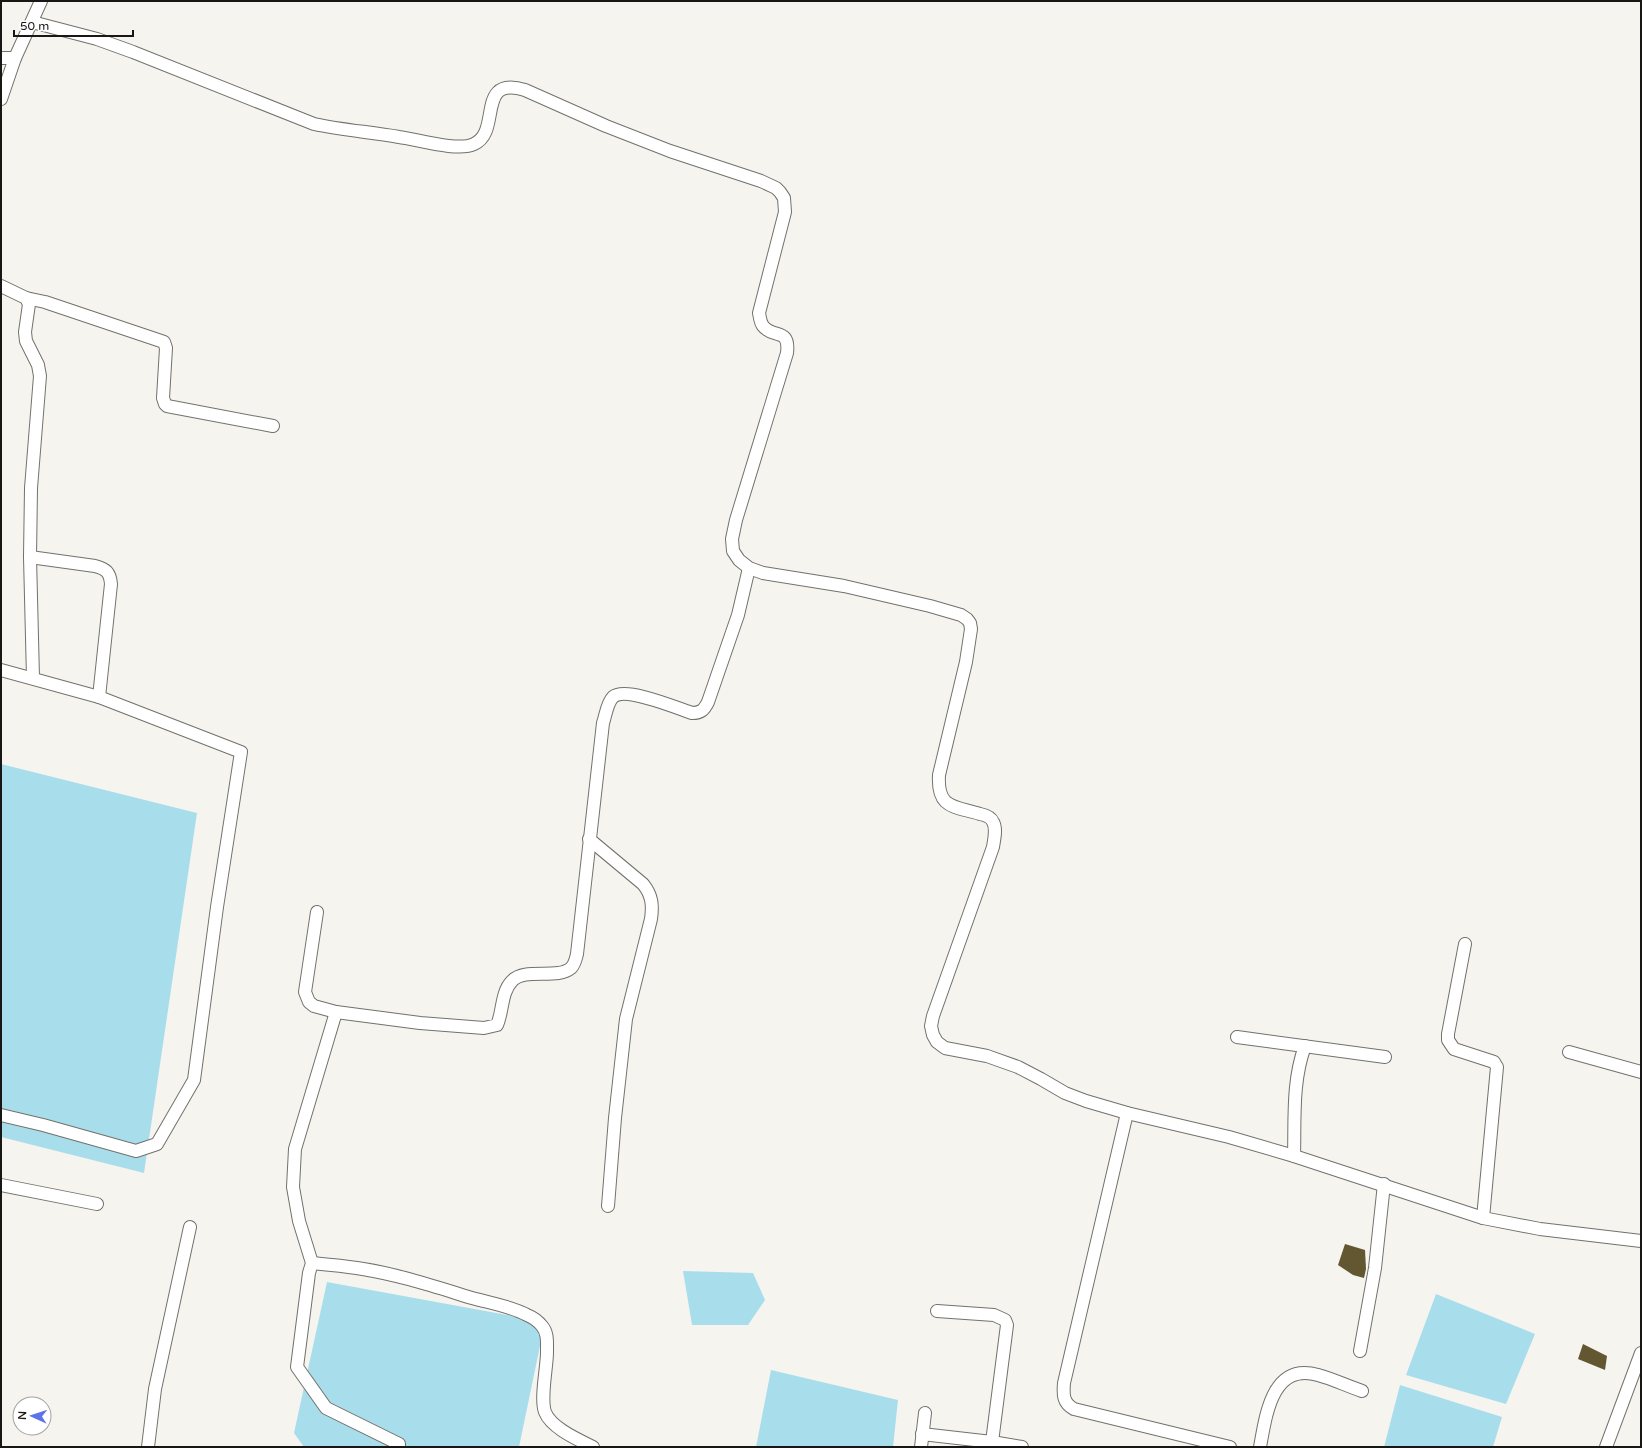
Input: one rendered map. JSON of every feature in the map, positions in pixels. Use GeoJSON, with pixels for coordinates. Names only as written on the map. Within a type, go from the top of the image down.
{"type":"FeatureCollection","features":[{"type":"Feature","properties":{"kind":"street"},"geometry":{"type":"LineString","coordinates":[[1,99],[15,58],[41,1]]}},
{"type":"Feature","properties":{"kind":"street"},"geometry":{"type":"LineString","coordinates":[[32,22],[97,39],[314,124],[338,130],[397,136],[453,146],[467,147],[475,144],[481,139],[486,128],[496,94],[501,89],[508,86],[515,87],[606,126],[670,151],[776,188],[784,198],[785,212],[759,314],[763,326],[767,330],[783,336],[787,340],[788,346],[736,520],[732,539],[733,551],[739,560],[749,568],[763,572],[844,586],[930,606],[961,615],[970,623],[971,629],[966,662],[939,775],[938,788],[940,795],[947,804],[987,816],[994,822],[995,834],[993,847],[933,1016],[931,1026],[933,1035],[937,1042],[945,1048],[995,1059],[1018,1067],[1041,1078],[1065,1093],[1086,1101],[1127,1113],[1229,1137],[1294,1156],[1384,1184],[1483,1218],[1540,1230],[1641,1241]]}},
{"type":"Feature","properties":{"kind":"street"},"geometry":{"type":"LineString","coordinates":[[1,58],[15,58]]}},
{"type":"Feature","properties":{"kind":"street"},"geometry":{"type":"LineString","coordinates":[[1,286],[26,298],[45,302],[164,342],[166,348],[163,398],[167,406],[273,426]]}},
{"type":"Feature","properties":{"kind":"street"},"geometry":{"type":"LineString","coordinates":[[26,298],[29,304],[25,332],[26,341],[38,365],[40,376],[31,488],[30,558],[33,678]]}},
{"type":"Feature","properties":{"kind":"street"},"geometry":{"type":"LineString","coordinates":[[30,558],[96,566],[108,572],[111,584],[99,697]]}},
{"type":"Feature","properties":{"kind":"street"},"geometry":{"type":"LineString","coordinates":[[317,912],[306,982],[306,997],[314,1006],[336,1012],[420,1023],[484,1028],[498,1025],[507,987],[512,980],[519,976],[562,972],[571,969],[574,964],[603,723],[609,703],[614,696],[620,693],[625,693],[692,713],[698,713],[704,710],[738,616],[749,568]]}},
{"type":"Feature","properties":{"kind":"street"},"geometry":{"type":"LineString","coordinates":[[1,670],[99,697],[241,752],[217,907],[194,1080],[157,1144],[136,1151],[1,1115]]}},
{"type":"Feature","properties":{"kind":"street"},"geometry":{"type":"LineString","coordinates":[[589,838],[643,884],[649,892],[652,903],[651,919],[626,1019],[615,1118],[608,1206]]}},
{"type":"Feature","properties":{"kind":"street"},"geometry":{"type":"LineString","coordinates":[[1465,944],[1448,1040],[1454,1049],[1494,1062],[1497,1067],[1483,1218]]}},
{"type":"Feature","properties":{"kind":"street"},"geometry":{"type":"LineString","coordinates":[[336,1012],[295,1149],[293,1187],[299,1221],[312,1263],[297,1367],[326,1408],[399,1444],[399,1447]]}},
{"type":"Feature","properties":{"kind":"street"},"geometry":{"type":"LineString","coordinates":[[1237,1037],[1385,1057]]}},
{"type":"Feature","properties":{"kind":"street"},"geometry":{"type":"LineString","coordinates":[[1294,1156],[1295,1088],[1300,1060],[1305,1046]]}},
{"type":"Feature","properties":{"kind":"street"},"geometry":{"type":"LineString","coordinates":[[1569,1052],[1641,1072]]}},
{"type":"Feature","properties":{"kind":"street"},"geometry":{"type":"LineString","coordinates":[[1127,1113],[1064,1383],[1064,1399],[1067,1405],[1074,1409],[1230,1447]]}},
{"type":"Feature","properties":{"kind":"street"},"geometry":{"type":"LineString","coordinates":[[1360,1351],[1375,1268],[1384,1184]]}},
{"type":"Feature","properties":{"kind":"street"},"geometry":{"type":"LineString","coordinates":[[1,1185],[97,1204]]}},
{"type":"Feature","properties":{"kind":"street"},"geometry":{"type":"LineString","coordinates":[[148,1447],[155,1389],[190,1227]]}},
{"type":"Feature","properties":{"kind":"street"},"geometry":{"type":"LineString","coordinates":[[312,1263],[363,1269],[405,1278],[514,1310],[535,1320],[542,1325],[546,1332],[548,1342],[543,1400],[548,1418],[575,1438],[593,1447]]}},
{"type":"Feature","properties":{"kind":"street"},"geometry":{"type":"LineString","coordinates":[[937,1311],[994,1315],[1005,1320],[1007,1325],[992,1442]]}},
{"type":"Feature","properties":{"kind":"street"},"geometry":{"type":"LineString","coordinates":[[1606,1447],[1641,1353]]}},
{"type":"Feature","properties":{"kind":"street"},"geometry":{"type":"LineString","coordinates":[[1260,1447],[1266,1416],[1274,1392],[1283,1380],[1297,1374],[1316,1375],[1362,1391]]}},
{"type":"Feature","properties":{"kind":"street"},"geometry":{"type":"LineString","coordinates":[[921,1447],[925,1413]]}},
{"type":"Feature","properties":{"kind":"street"},"geometry":{"type":"LineString","coordinates":[[922,1434],[1022,1447]]}},
{"type":"Feature","properties":{"kind":"water"},"geometry":{"type":"Polygon","coordinates":[[[1,764],[197,813],[144,1173],[1,1137],[1,764]]]}},
{"type":"Feature","properties":{"kind":"water"},"geometry":{"type":"Polygon","coordinates":[[[683,1271],[753,1273],[765,1300],[748,1325],[692,1325],[683,1271]]]}},
{"type":"Feature","properties":{"kind":"water"},"geometry":{"type":"Polygon","coordinates":[[[327,1282],[545,1322],[519,1447],[304,1447],[294,1433],[327,1282]]]}},
{"type":"Feature","properties":{"kind":"water"},"geometry":{"type":"Polygon","coordinates":[[[1436,1294],[1535,1334],[1506,1404],[1406,1375],[1436,1294]]]}},
{"type":"Feature","properties":{"kind":"water"},"geometry":{"type":"Polygon","coordinates":[[[771,1370],[898,1400],[893,1447],[756,1447],[771,1370]]]}},
{"type":"Feature","properties":{"kind":"water"},"geometry":{"type":"Polygon","coordinates":[[[1400,1385],[1502,1417],[1493,1447],[1384,1447],[1400,1385]]]}},
{"type":"Feature","properties":{"kind":"building"},"geometry":{"type":"Polygon","coordinates":[[[1345,1244],[1365,1250],[1366,1269],[1364,1278],[1353,1275],[1338,1265],[1345,1244]]]}},
{"type":"Feature","properties":{"kind":"building"},"geometry":{"type":"Polygon","coordinates":[[[1583,1344],[1607,1356],[1605,1370],[1578,1359],[1583,1344]]]}}]}
